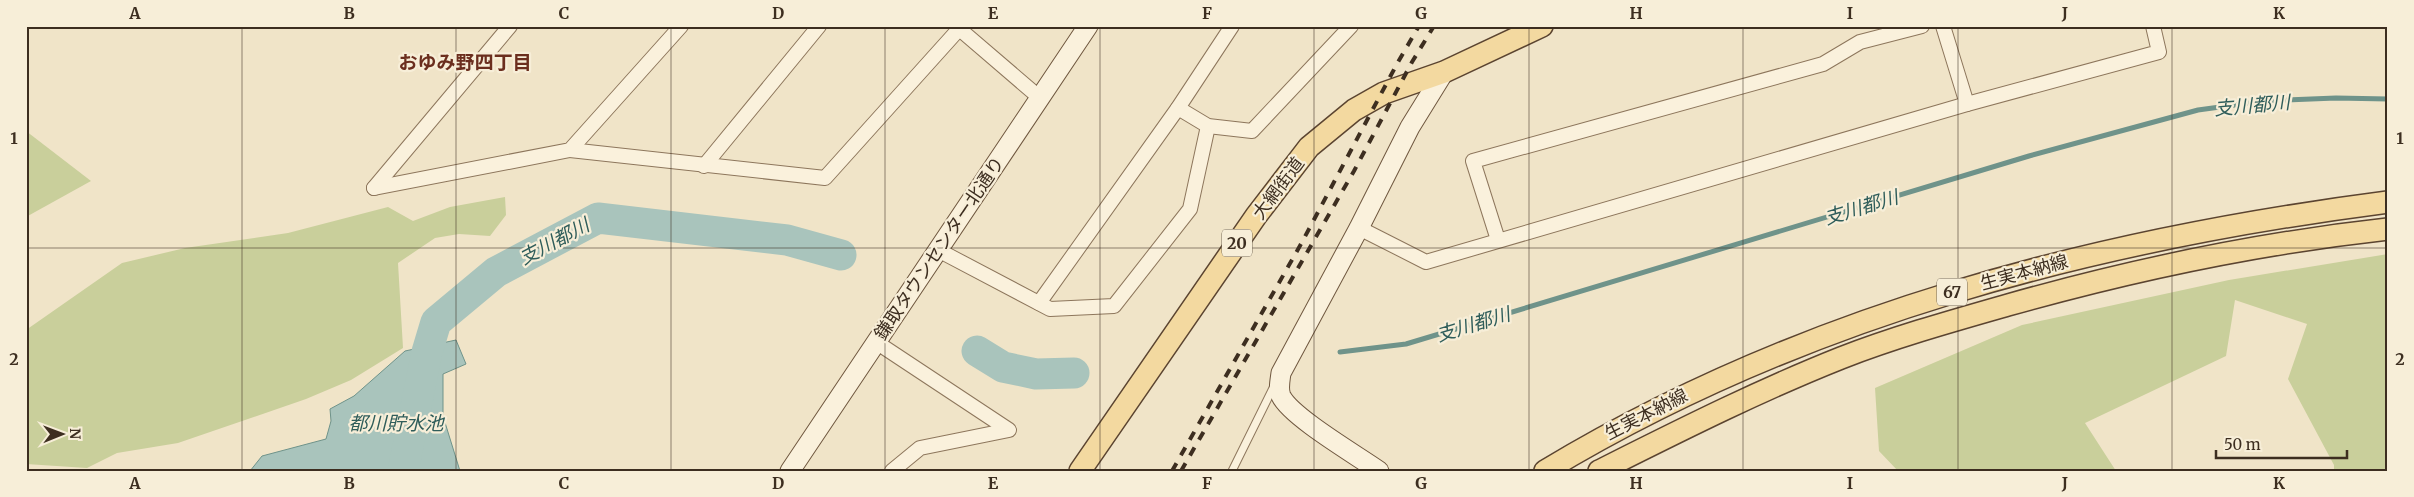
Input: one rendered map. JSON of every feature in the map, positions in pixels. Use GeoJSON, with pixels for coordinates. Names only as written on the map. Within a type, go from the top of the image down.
{"type":"FeatureCollection","features":[{"type":"Feature","properties":{"kind":"main road","name":"大網街道"},"geometry":{"type":"LineString","coordinates":[[1080,471],[1256,216],[1309,147],[1354,110],[1384,93],[1444,72],[1542,26]]}},
{"type":"Feature","properties":{"kind":"main road","name":"生実本納線"},"geometry":{"type":"LineString","coordinates":[[1545,471],[1607,434],[1712,382],[1784,352],[1951,292],[2052,264],[2182,234],[2306,212],[2388,202]]}},
{"type":"Feature","properties":{"kind":"main road","name":"生実本納線"},"geometry":{"type":"LineString","coordinates":[[1599,471],[1687,426],[1760,392],[1842,358],[1940,324],[2113,277],[2340,234],[2388,229]]}},
{"type":"Feature","properties":{"kind":"street"},"geometry":{"type":"LineString","coordinates":[[510,26],[374,188],[570,150],[825,178],[957,27],[1040,98]]}},
{"type":"Feature","properties":{"kind":"street"},"geometry":{"type":"LineString","coordinates":[[570,150],[680,26]]}},
{"type":"Feature","properties":{"kind":"street"},"geometry":{"type":"LineString","coordinates":[[704,166],[819,26]]}},
{"type":"Feature","properties":{"kind":"street","name":"鎌取タウンセンター北通り"},"geometry":{"type":"LineString","coordinates":[[790,471],[1088,26]]}},
{"type":"Feature","properties":{"kind":"street"},"geometry":{"type":"LineString","coordinates":[[1039,303],[1178,108],[1232,26]]}},
{"type":"Feature","properties":{"kind":"street"},"geometry":{"type":"LineString","coordinates":[[1178,108],[1208,126],[1252,131],[1351,26]]}},
{"type":"Feature","properties":{"kind":"street"},"geometry":{"type":"LineString","coordinates":[[1498,240],[1473,161],[1823,64],[1860,42],[1922,26]]}},
{"type":"Feature","properties":{"kind":"street"},"geometry":{"type":"LineString","coordinates":[[1943,26],[1967,104]]}},
{"type":"Feature","properties":{"kind":"street"},"geometry":{"type":"LineString","coordinates":[[1359,228],[1426,262],[1967,104],[2159,52],[2153,26]]}},
{"type":"Feature","properties":{"kind":"street"},"geometry":{"type":"LineString","coordinates":[[1379,471],[1293,411],[1282,397],[1279,388],[1281,373],[1359,228],[1410,126],[1444,72]]}},
{"type":"Feature","properties":{"kind":"street"},"geometry":{"type":"LineString","coordinates":[[938,250],[1050,309],[1114,306],[1190,209],[1208,126]]}},
{"type":"Feature","properties":{"kind":"street"},"geometry":{"type":"LineString","coordinates":[[876,342],[1009,430],[920,448],[892,471]]}},
{"type":"Feature","properties":{"kind":"lane"},"geometry":{"type":"LineString","coordinates":[[1232,471],[1281,373]]}},
{"type":"Feature","properties":{"kind":"green space"},"geometry":{"type":"Polygon","coordinates":[[[26,131],[91,181],[26,217],[26,131]]]}},
{"type":"Feature","properties":{"kind":"green space"},"geometry":{"type":"Polygon","coordinates":[[[505,197],[506,215],[490,236],[459,234],[435,238],[398,263],[403,348],[351,380],[306,399],[178,443],[117,453],[87,468],[26,464],[26,330],[122,263],[185,248],[288,233],[388,207],[413,221],[450,207],[505,197]]]}},
{"type":"Feature","properties":{"kind":"green space"},"geometry":{"type":"Polygon","coordinates":[[[2388,254],[2388,471],[2334,471],[2334,465],[2288,379],[2307,324],[2235,300],[2226,356],[2085,423],[2116,471],[1898,471],[1879,451],[1875,388],[2022,325],[2229,280],[2388,254]]]}},
{"type":"Feature","properties":{"kind":"water","name":"都川貯水池"},"geometry":{"type":"Polygon","coordinates":[[[456,340],[466,364],[443,374],[443,416],[460,471],[250,471],[262,456],[326,439],[331,421],[330,409],[354,396],[405,351],[456,340]]]}},
{"type":"Feature","properties":{"kind":"waterway","name":"支川都川"},"geometry":{"type":"LineString","coordinates":[[1340,352],[1406,344],[2029,156],[2198,110],[2264,101],[2336,98],[2388,99]]}},
{"type":"Feature","properties":{"kind":"waterway","name":"支川都川"},"geometry":{"type":"LineString","coordinates":[[403,471],[427,352],[436,322],[496,272],[598,218],[787,240],[841,255]]}},
{"type":"Feature","properties":{"kind":"waterway","name":"支川都川"},"geometry":{"type":"LineString","coordinates":[[977,351],[1003,367],[1036,374],[1074,373]]}},
{"type":"Feature","properties":{"kind":"railway"},"geometry":{"type":"LineString","coordinates":[[1172,471],[1301,244],[1419,26]]}},
{"type":"Feature","properties":{"kind":"railway"},"geometry":{"type":"LineString","coordinates":[[1181,471],[1354,171],[1412,62],[1434,26]]}},
{"type":"Feature","properties":{"kind":"district","name":"おゆみ野四丁目"},"geometry":{"type":"Point","coordinates":[465,62]}}]}
